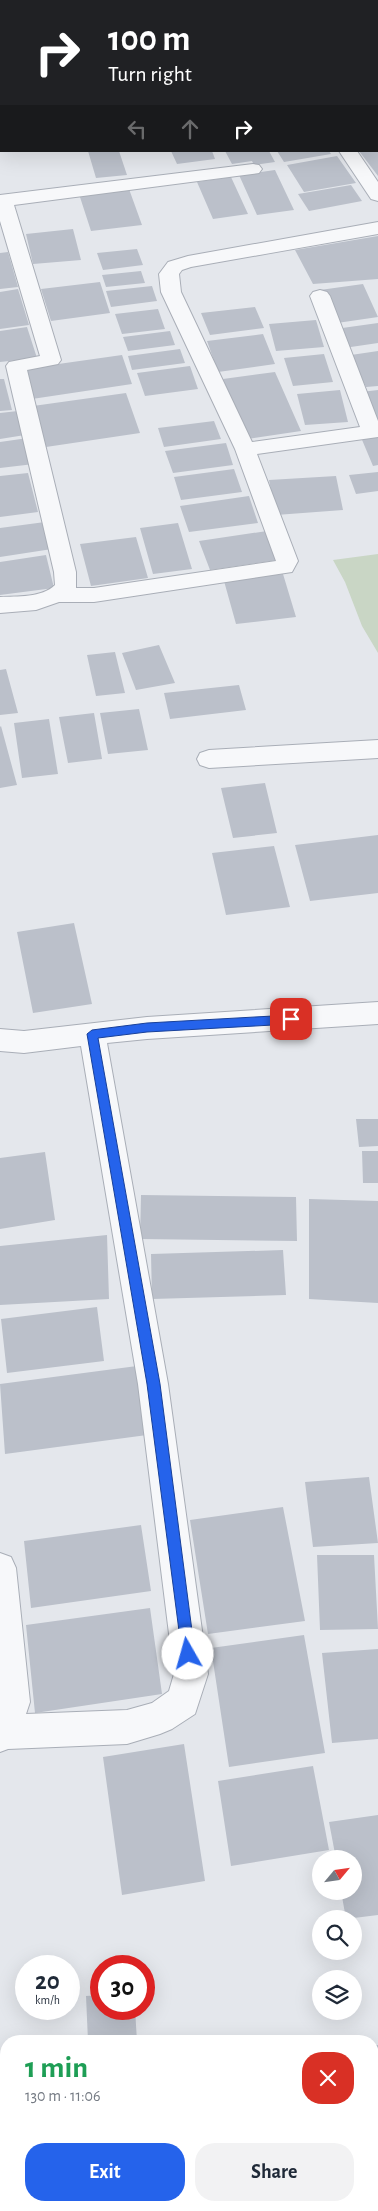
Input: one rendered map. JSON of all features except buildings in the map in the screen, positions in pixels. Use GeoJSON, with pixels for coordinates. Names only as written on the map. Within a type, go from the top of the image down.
{"type":"FeatureCollection","features":[{"type":"Feature","properties":{"kind":"street"},"geometry":{"type":"LineString","coordinates":[[349,152],[378,195]]}},
{"type":"Feature","properties":{"kind":"street"},"geometry":{"type":"LineString","coordinates":[[58,595],[66,586],[65,572],[16,366],[51,360],[1,200],[253,169]]}},
{"type":"Feature","properties":{"kind":"street"},"geometry":{"type":"LineString","coordinates":[[0,606],[36,602],[58,595],[94,595],[284,567],[287,561],[245,449],[170,292],[169,274],[176,266],[188,262],[378,228]]}},
{"type":"Feature","properties":{"kind":"street"},"geometry":{"type":"LineString","coordinates":[[245,449],[375,431],[320,296]]}},
{"type":"Feature","properties":{"kind":"street"},"geometry":{"type":"LineString","coordinates":[[209,759],[378,749]]}},
{"type":"Feature","properties":{"kind":"street"},"geometry":{"type":"LineString","coordinates":[[0,1040],[24,1042],[147,1028],[378,1013]]}},
{"type":"Feature","properties":{"kind":"street"},"geometry":{"type":"LineString","coordinates":[[0,1568],[13,1702],[2,1733],[127,1727],[160,1717],[183,1702],[191,1674],[153,1384],[92,1034]]}},
{"type":"Feature","properties":{"kind":"green space"},"geometry":{"type":"Polygon","coordinates":[[[378,554],[378,653],[362,626],[345,582],[333,560],[378,554]]]}},
{"type":"Feature","properties":{"kind":"route"},"geometry":{"type":"LineString","coordinates":[[188,1654],[153,1384],[92,1034],[147,1028],[291,1019]]}}]}
